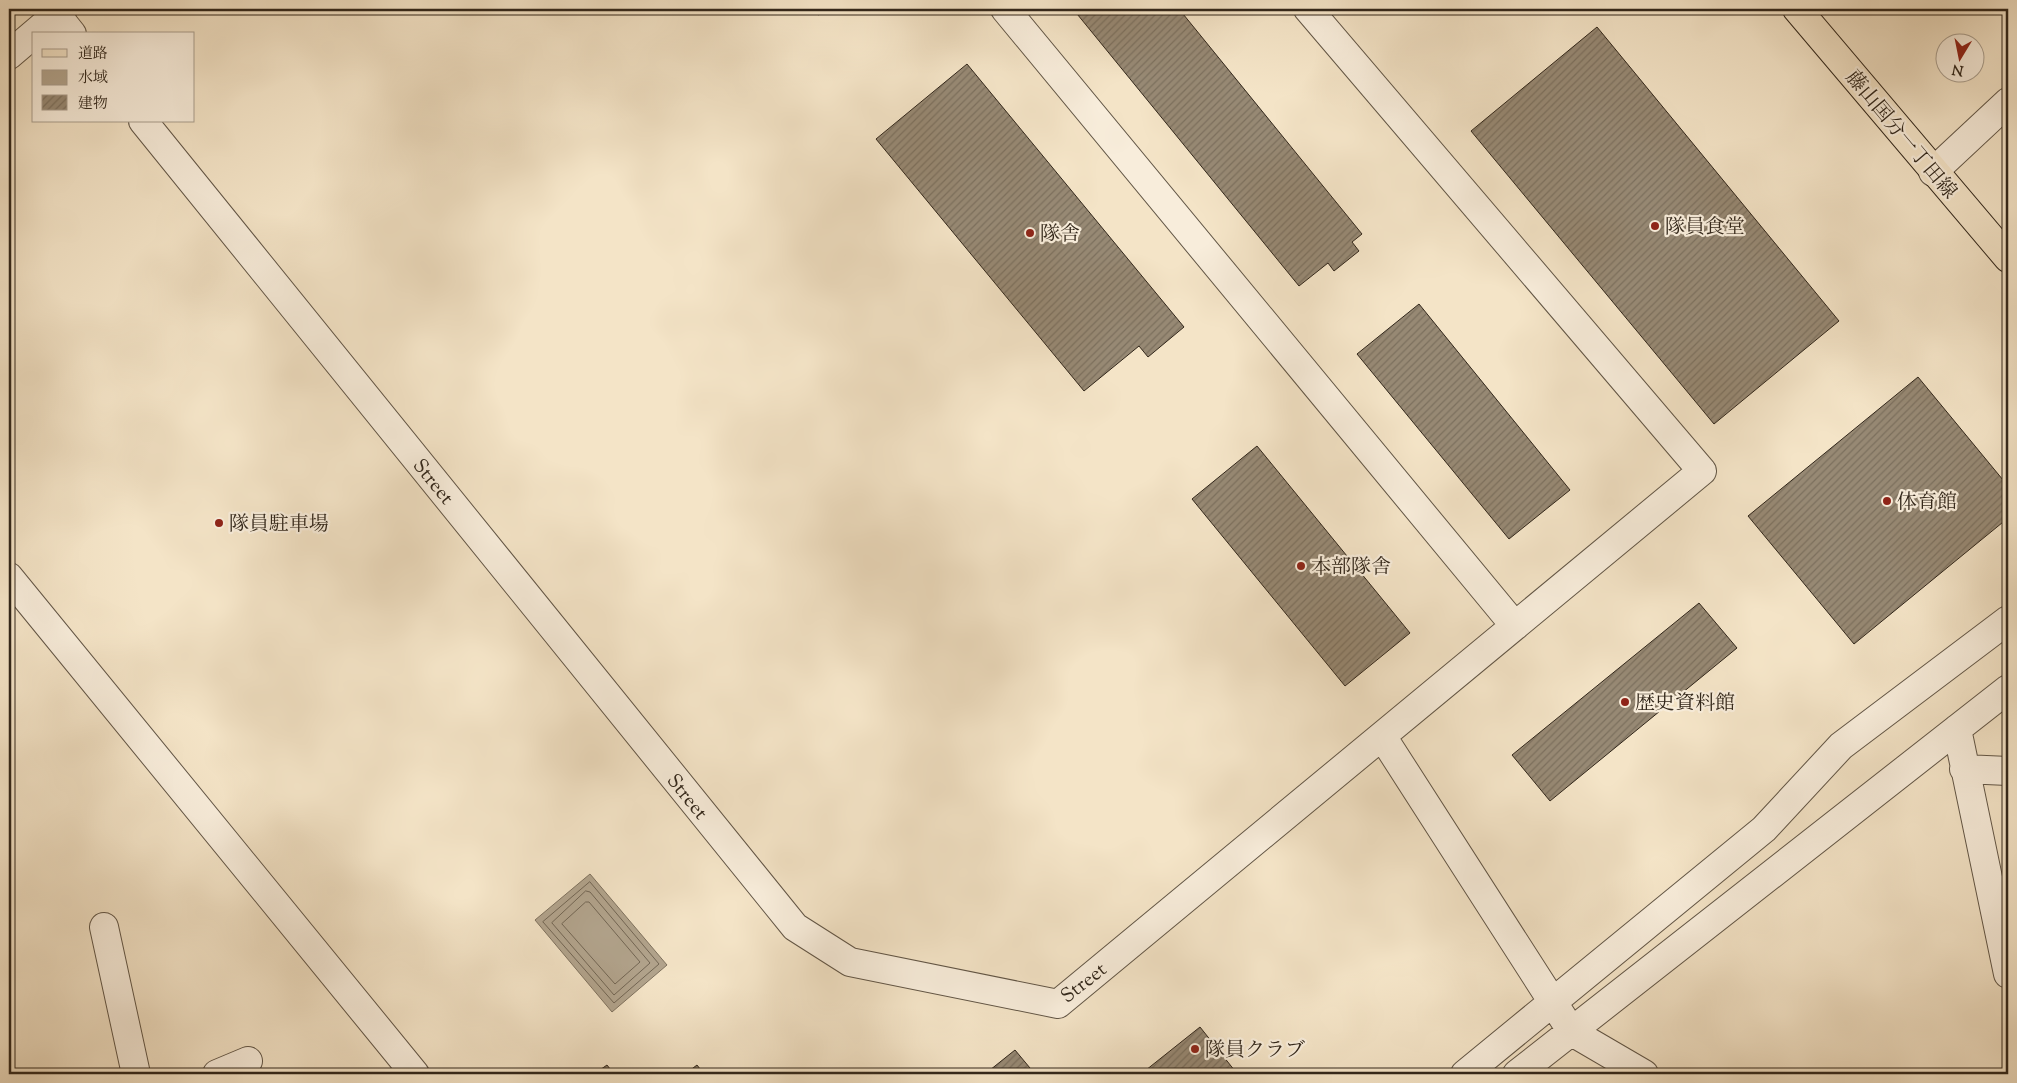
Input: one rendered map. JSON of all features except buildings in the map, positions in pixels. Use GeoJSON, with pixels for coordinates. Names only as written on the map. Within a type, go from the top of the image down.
{"type":"FeatureCollection","features":[{"type":"Feature","properties":{"kind":"main road","name":"藤山国分一丁田線"},"geometry":{"type":"LineString","coordinates":[[1797,9],[1933,172],[2008,258]]}},
{"type":"Feature","properties":{"kind":"street"},"geometry":{"type":"LineString","coordinates":[[1005,9],[1515,626]]}},
{"type":"Feature","properties":{"kind":"street"},"geometry":{"type":"LineString","coordinates":[[1308,9],[1702,471],[1382,736],[1572,1032],[1644,1074]]}},
{"type":"Feature","properties":{"kind":"street"},"geometry":{"type":"LineString","coordinates":[[44,32],[64,19]]}},
{"type":"Feature","properties":{"kind":"street"},"geometry":{"type":"LineString","coordinates":[[9,55],[32,40]]}},
{"type":"Feature","properties":{"kind":"street"},"geometry":{"type":"LineString","coordinates":[[1933,172],[2008,102]]}},
{"type":"Feature","properties":{"kind":"street","name":"Street"},"geometry":{"type":"LineString","coordinates":[[144,122],[795,928],[850,962],[1058,1004],[1382,736]]}},
{"type":"Feature","properties":{"kind":"street"},"geometry":{"type":"LineString","coordinates":[[9,577],[415,1074]]}},
{"type":"Feature","properties":{"kind":"street"},"geometry":{"type":"LineString","coordinates":[[1465,1074],[1764,829],[1841,746],[2008,620]]}},
{"type":"Feature","properties":{"kind":"street"},"geometry":{"type":"LineString","coordinates":[[1524,1072],[1572,1032],[2008,689]]}},
{"type":"Feature","properties":{"kind":"street"},"geometry":{"type":"LineString","coordinates":[[1957,729],[2008,974]]}},
{"type":"Feature","properties":{"kind":"street"},"geometry":{"type":"LineString","coordinates":[[1964,769],[2008,771]]}},
{"type":"Feature","properties":{"kind":"street"},"geometry":{"type":"LineString","coordinates":[[104,927],[136,1074]]}},
{"type":"Feature","properties":{"kind":"street"},"geometry":{"type":"LineString","coordinates":[[217,1074],[248,1061]]}},
{"type":"Feature","properties":{"kind":"water"},"geometry":{"type":"Polygon","coordinates":[[[590,874],[667,965],[612,1012],[535,920],[590,874]]]}},
{"type":"Feature","properties":{"kind":"place","name":"隊員食堂"},"geometry":{"type":"Point","coordinates":[1655,226]}},
{"type":"Feature","properties":{"kind":"place","name":"隊舎"},"geometry":{"type":"Point","coordinates":[1030,233]}},
{"type":"Feature","properties":{"kind":"place","name":"体育館"},"geometry":{"type":"Point","coordinates":[1887,501]}},
{"type":"Feature","properties":{"kind":"place","name":"隊員駐車場"},"geometry":{"type":"Point","coordinates":[219,523]}},
{"type":"Feature","properties":{"kind":"place","name":"本部隊舎"},"geometry":{"type":"Point","coordinates":[1301,566]}},
{"type":"Feature","properties":{"kind":"place","name":"歴史資料館"},"geometry":{"type":"Point","coordinates":[1625,702]}},
{"type":"Feature","properties":{"kind":"place","name":"隊員クラブ"},"geometry":{"type":"Point","coordinates":[1195,1049]}}]}
